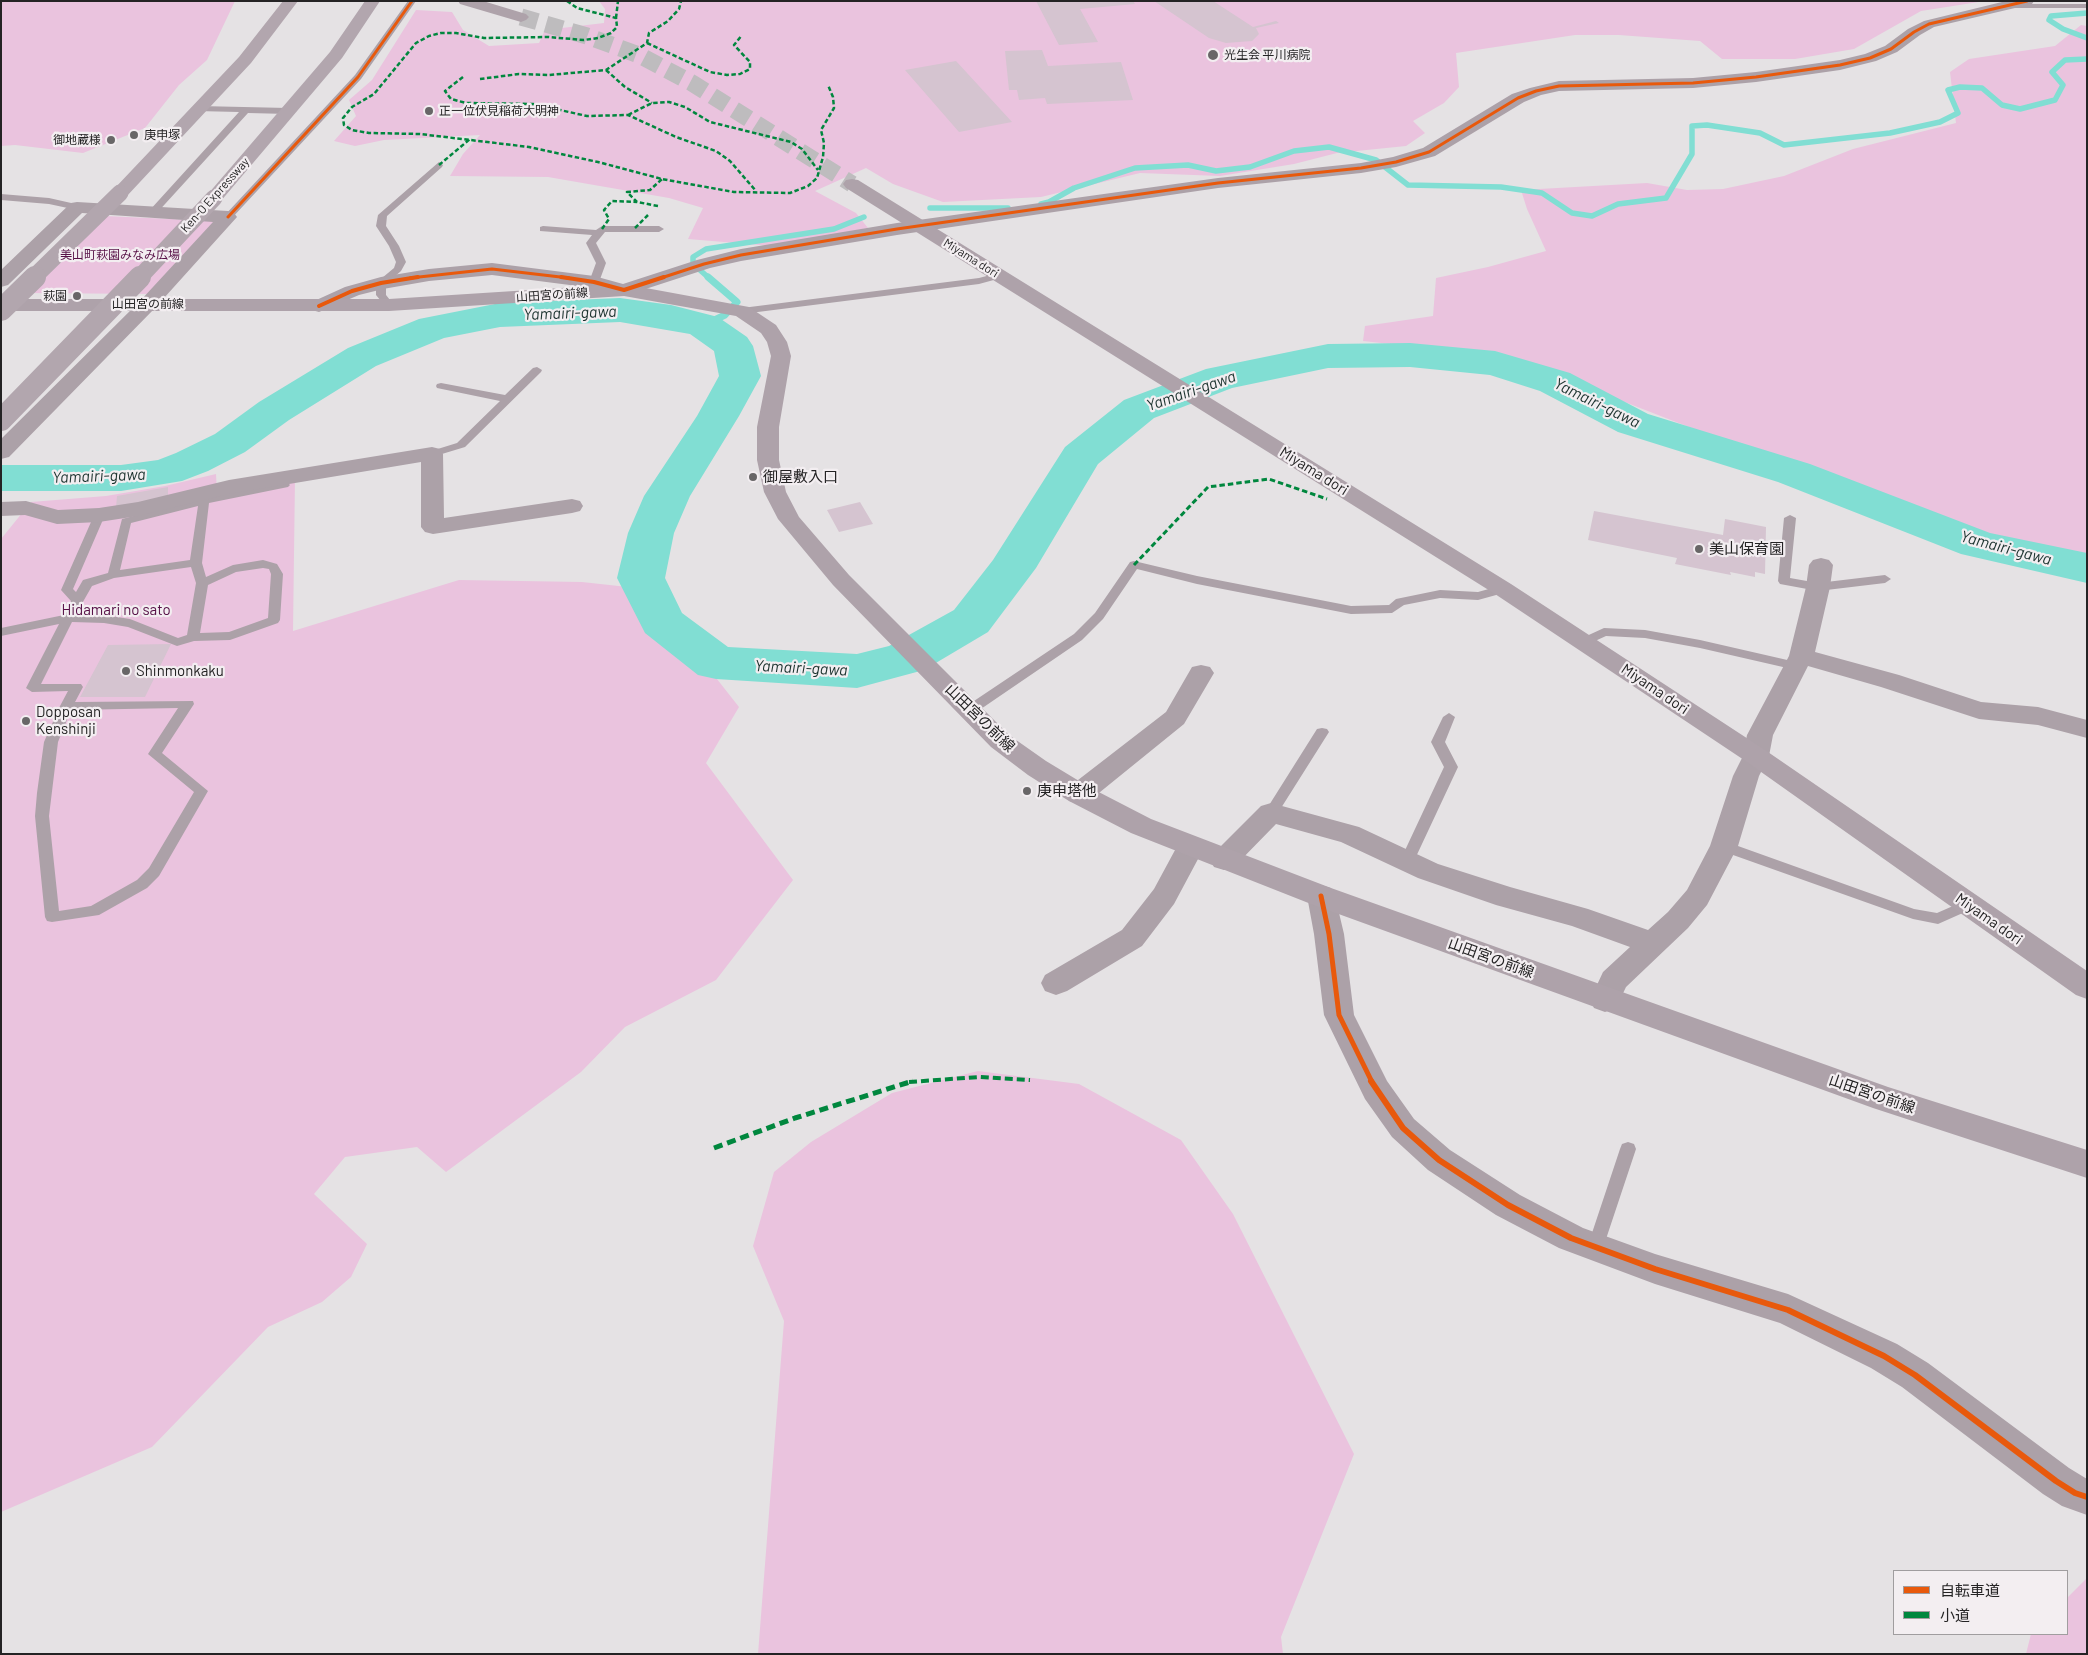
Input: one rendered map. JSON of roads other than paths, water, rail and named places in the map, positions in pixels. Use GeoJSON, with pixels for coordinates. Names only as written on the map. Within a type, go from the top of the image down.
{"type":"FeatureCollection","features":[{"type":"Feature","properties":{"kind":"highway"},"geometry":{"type":"LineString","coordinates":[[1,310],[120,193],[245,60],[291,1]]}},
{"type":"Feature","properties":{"kind":"highway","name":"Ken-O Expressway"},"geometry":{"type":"LineString","coordinates":[[1,420],[69,352],[214,198],[336,55],[373,1]]}},
{"type":"Feature","properties":{"kind":"highway"},"geometry":{"type":"LineString","coordinates":[[336,55],[364,27],[384,1]]}},
{"type":"Feature","properties":{"kind":"main road"},"geometry":{"type":"LineString","coordinates":[[465,1],[521,17]]}},
{"type":"Feature","properties":{"kind":"main road","name":"Miyama dori"},"geometry":{"type":"LineString","coordinates":[[852,184],[1503,588],[1756,756],[2087,987]]}},
{"type":"Feature","properties":{"kind":"main road","name":"山田宮の前線"},"geometry":{"type":"LineString","coordinates":[[1,305],[389,305],[624,290],[735,310],[769,329],[777,342],[781,356],[768,427],[768,460],[775,492],[788,519],[841,580],[936,676],[1000,740],[1037,768],[1079,794],[1141,826],[1224,860],[1605,1000],[1884,1099],[2087,1164]]}},
{"type":"Feature","properties":{"kind":"street"},"geometry":{"type":"LineString","coordinates":[[319,306],[352,291],[380,283],[438,273],[492,269],[594,282],[624,290],[741,255],[920,226],[1218,183],[1393,162],[1429,152],[1518,98],[1536,91],[1559,86],[1693,84],[1840,65],[1870,58],[1891,49],[1914,32],[1929,24],[2027,1]]}},
{"type":"Feature","properties":{"kind":"street"},"geometry":{"type":"LineString","coordinates":[[1,281],[78,207],[228,217]]}},
{"type":"Feature","properties":{"kind":"street"},"geometry":{"type":"LineString","coordinates":[[2,451],[148,304],[228,217]]}},
{"type":"Feature","properties":{"kind":"street"},"geometry":{"type":"LineString","coordinates":[[1,509],[26,508],[43,515],[57,517],[99,515],[138,509],[229,487],[432,454],[433,526],[572,506]]}},
{"type":"Feature","properties":{"kind":"street"},"geometry":{"type":"LineString","coordinates":[[1605,1000],[1614,980],[1652,942],[1678,920],[1697,897],[1724,846],[1746,776],[1756,756],[1760,735],[1799,661],[1819,576]]}},
{"type":"Feature","properties":{"kind":"street"},"geometry":{"type":"LineString","coordinates":[[1799,661],[1890,681],[1979,710],[2038,716],[2087,729]]}},
{"type":"Feature","properties":{"kind":"street"},"geometry":{"type":"LineString","coordinates":[[1079,794],[1175,718],[1201,673]]}},
{"type":"Feature","properties":{"kind":"street"},"geometry":{"type":"LineString","coordinates":[[1224,860],[1272,813],[1349,834],[1428,871],[1652,942]]}},
{"type":"Feature","properties":{"kind":"street"},"geometry":{"type":"LineString","coordinates":[[1056,983],[1132,938],[1164,896],[1191,846]]}},
{"type":"Feature","properties":{"kind":"street"},"geometry":{"type":"LineString","coordinates":[[1320,896],[1329,934],[1339,1015],[1376,1090],[1403,1128],[1439,1160],[1508,1205],[1571,1238],[1655,1269],[1788,1310],[1842,1334],[1915,1374],[2056,1481],[2087,1498]]}},
{"type":"Feature","properties":{"kind":"lane"},"geometry":{"type":"LineString","coordinates":[[228,217],[358,77],[412,1]]}},
{"type":"Feature","properties":{"kind":"lane"},"geometry":{"type":"LineString","coordinates":[[2013,4],[2087,6]]}},
{"type":"Feature","properties":{"kind":"lane"},"geometry":{"type":"LineString","coordinates":[[199,109],[288,111]]}},
{"type":"Feature","properties":{"kind":"lane"},"geometry":{"type":"LineString","coordinates":[[152,213],[246,110]]}},
{"type":"Feature","properties":{"kind":"lane"},"geometry":{"type":"LineString","coordinates":[[389,305],[381,294],[380,283],[398,269],[401,262],[394,246],[381,226],[383,215],[440,165]]}},
{"type":"Feature","properties":{"kind":"lane"},"geometry":{"type":"LineString","coordinates":[[1,197],[49,201],[78,207]]}},
{"type":"Feature","properties":{"kind":"lane"},"geometry":{"type":"LineString","coordinates":[[543,229],[598,233]]}},
{"type":"Feature","properties":{"kind":"lane"},"geometry":{"type":"LineString","coordinates":[[594,282],[601,263],[591,243],[602,229],[659,229]]}},
{"type":"Feature","properties":{"kind":"lane"},"geometry":{"type":"LineString","coordinates":[[735,310],[969,282],[998,276]]}},
{"type":"Feature","properties":{"kind":"lane"},"geometry":{"type":"LineString","coordinates":[[432,454],[461,445],[537,370]]}},
{"type":"Feature","properties":{"kind":"lane"},"geometry":{"type":"LineString","coordinates":[[441,386],[508,399]]}},
{"type":"Feature","properties":{"kind":"lane"},"geometry":{"type":"LineString","coordinates":[[114,575],[126,522],[204,501],[284,485]]}},
{"type":"Feature","properties":{"kind":"lane"},"geometry":{"type":"LineString","coordinates":[[193,637],[202,583],[196,563],[204,501]]}},
{"type":"Feature","properties":{"kind":"lane"},"geometry":{"type":"LineString","coordinates":[[77,601],[67,590],[99,515]]}},
{"type":"Feature","properties":{"kind":"lane"},"geometry":{"type":"LineString","coordinates":[[1790,518],[1784,581],[1819,576],[1885,579]]}},
{"type":"Feature","properties":{"kind":"lane"},"geometry":{"type":"LineString","coordinates":[[66,706],[188,704],[155,754],[201,791],[154,872],[142,884],[94,912],[52,917],[42,816],[51,742],[66,706],[77,687],[32,688],[87,583],[114,575],[196,563]]}},
{"type":"Feature","properties":{"kind":"lane"},"geometry":{"type":"LineString","coordinates":[[1,632],[69,618],[104,619],[130,622],[177,642],[193,637],[230,636],[274,620],[277,574],[273,567],[264,564],[233,569],[202,583]]}},
{"type":"Feature","properties":{"kind":"lane"},"geometry":{"type":"LineString","coordinates":[[970,710],[1078,637],[1100,616],[1134,565],[1197,580],[1351,610],[1392,609],[1400,602],[1440,594],[1478,596],[1503,588]]}},
{"type":"Feature","properties":{"kind":"lane"},"geometry":{"type":"LineString","coordinates":[[1584,642],[1604,632],[1645,634],[1799,661]]}},
{"type":"Feature","properties":{"kind":"lane"},"geometry":{"type":"LineString","coordinates":[[1407,861],[1451,767],[1438,742],[1449,717]]}},
{"type":"Feature","properties":{"kind":"lane"},"geometry":{"type":"LineString","coordinates":[[1272,813],[1322,732]]}},
{"type":"Feature","properties":{"kind":"lane"},"geometry":{"type":"LineString","coordinates":[[1724,846],[1913,914],[1938,919],[1969,904]]}},
{"type":"Feature","properties":{"kind":"lane"},"geometry":{"type":"LineString","coordinates":[[1595,1248],[1628,1149]]}},
{"type":"Feature","properties":{"kind":"waterway"},"geometry":{"type":"LineString","coordinates":[[2087,13],[2051,16],[2049,20],[2063,29],[2087,38]]}},
{"type":"Feature","properties":{"kind":"waterway"},"geometry":{"type":"LineString","coordinates":[[1041,204],[1049,202],[1074,188],[1135,168],[1188,165],[1216,171],[1250,167],[1294,151],[1329,147],[1376,160],[1408,185],[1501,187],[1542,193],[1572,213],[1592,216],[1618,204],[1666,198],[1692,154],[1692,126],[1707,125],[1760,133],[1784,145],[1890,133],[1940,122],[1958,113],[1948,90],[1960,87],[1982,88],[2002,105],[2020,109],[2055,100],[2063,85],[2052,72],[2065,60],[2087,59]]}},
{"type":"Feature","properties":{"kind":"waterway"},"geometry":{"type":"LineString","coordinates":[[930,208],[1008,208]]}},
{"type":"Feature","properties":{"kind":"waterway"},"geometry":{"type":"LineString","coordinates":[[709,278],[693,264],[693,257],[706,249],[834,229],[864,217]]}},
{"type":"Feature","properties":{"kind":"waterway"},"geometry":{"type":"LineString","coordinates":[[704,325],[725,315],[737,302],[708,277]]}},
{"type":"Feature","properties":{"kind":"waterway","name":"Yamairi-gawa"},"geometry":{"type":"LineString","coordinates":[[1,478],[121,478],[166,472],[192,462],[230,443],[274,411],[362,357],[433,328],[500,315],[620,310],[671,317],[704,325],[733,346],[740,376],[718,416],[667,496],[651,533],[641,578],[662,622],[716,663],[857,671],[906,658],[971,621],[1012,568],[1081,456],[1139,409],[1221,378],[1328,356],[1410,355],[1495,363],[1555,382],[1633,423],[1794,473],[1977,544],[2087,568]]}},
{"type":"Feature","properties":{"kind":"tunnel"},"geometry":{"type":"LineString","coordinates":[[521,17],[587,36],[639,55],[692,83],[852,184]]}},
{"type":"Feature","properties":{"kind":"place","name":"光生会 平川病院"},"geometry":{"type":"Point","coordinates":[1213,55]}},
{"type":"Feature","properties":{"kind":"place","name":"正一位伏見稲荷大明神"},"geometry":{"type":"Point","coordinates":[429,111]}},
{"type":"Feature","properties":{"kind":"place","name":"庚申塚"},"geometry":{"type":"Point","coordinates":[134,135]}},
{"type":"Feature","properties":{"kind":"place","name":"御地蔵様"},"geometry":{"type":"Point","coordinates":[111,140]}},
{"type":"Feature","properties":{"kind":"place","name":"萩園"},"geometry":{"type":"Point","coordinates":[77,296]}},
{"type":"Feature","properties":{"kind":"place","name":"御屋敷入口"},"geometry":{"type":"Point","coordinates":[753,477]}},
{"type":"Feature","properties":{"kind":"place","name":"美山保育園"},"geometry":{"type":"Point","coordinates":[1699,549]}},
{"type":"Feature","properties":{"kind":"place","name":"Shinmonkaku"},"geometry":{"type":"Point","coordinates":[126,671]}},
{"type":"Feature","properties":{"kind":"place","name":"Dopposan Kenshinji"},"geometry":{"type":"Point","coordinates":[26,721]}},
{"type":"Feature","properties":{"kind":"place","name":"庚申塔他"},"geometry":{"type":"Point","coordinates":[1027,791]}},
{"type":"Feature","properties":{"kind":"park label","name":"美山町萩園みなみ広場"},"geometry":{"type":"Point","coordinates":[120,255]}},
{"type":"Feature","properties":{"kind":"park label","name":"Hidamari no sato"},"geometry":{"type":"Point","coordinates":[116,610]}}]}
